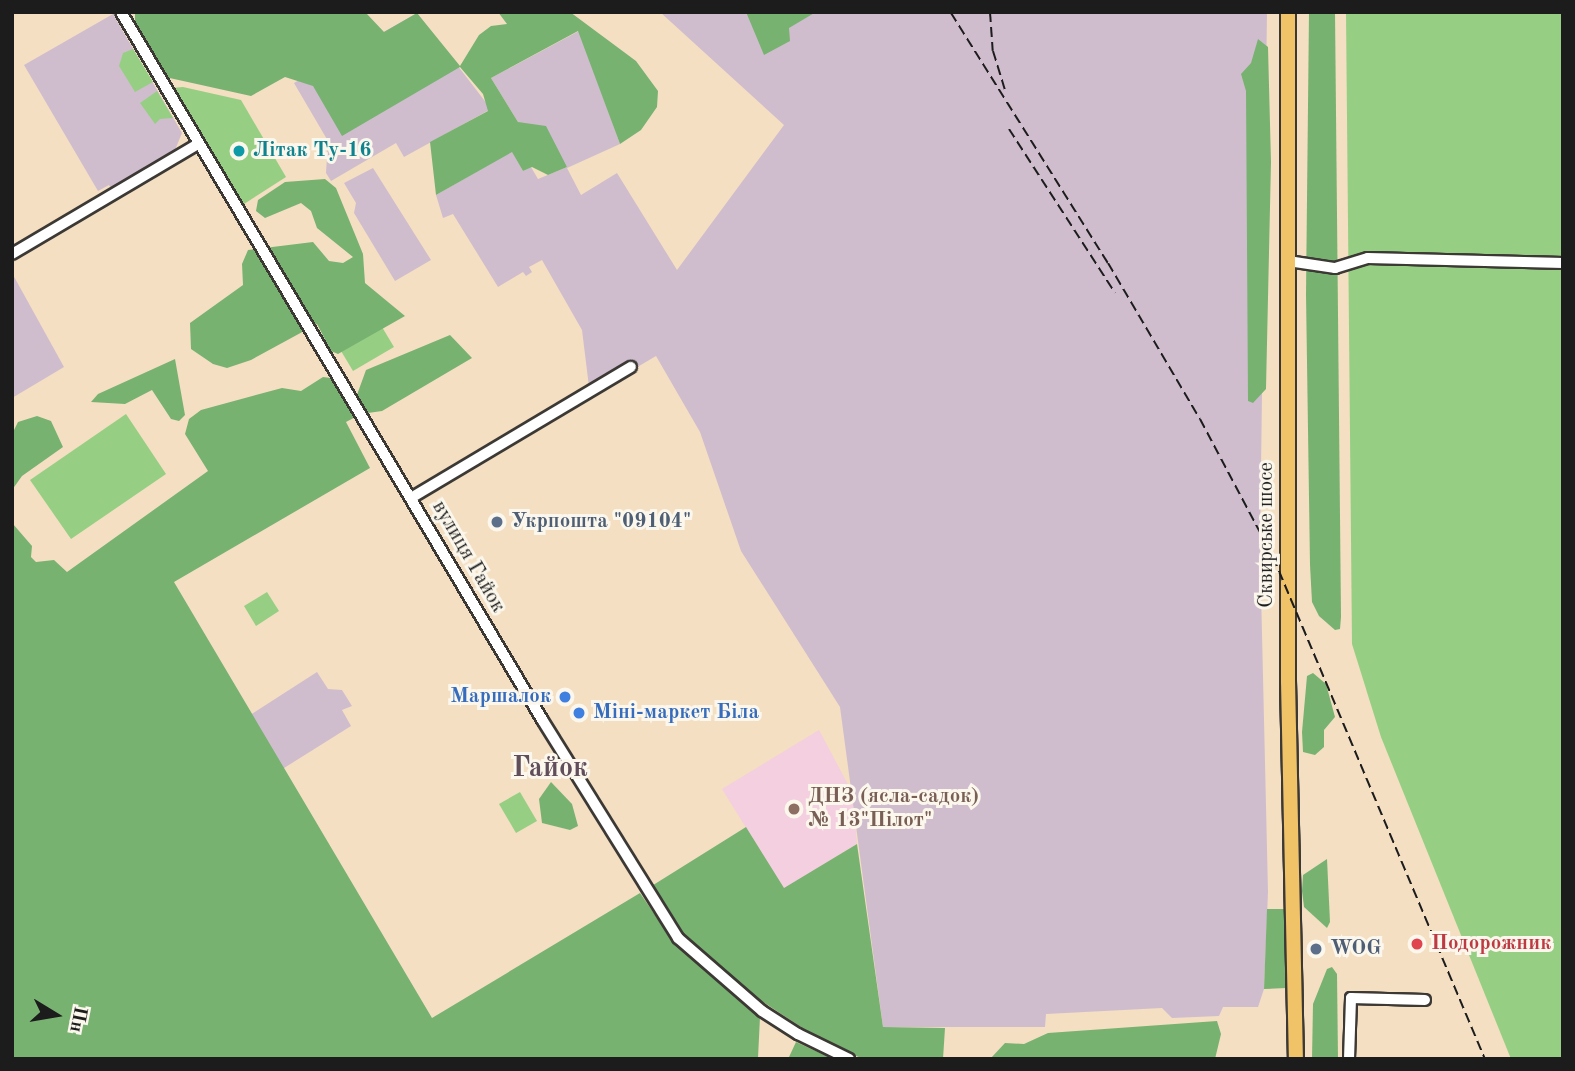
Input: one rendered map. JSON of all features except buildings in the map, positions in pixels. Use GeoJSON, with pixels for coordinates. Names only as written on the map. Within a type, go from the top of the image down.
{"type":"FeatureCollection","features":[{"type":"Feature","properties":{"kind":"main road","name":"Сквирське шосе"},"geometry":{"type":"LineString","coordinates":[[1289,12],[1288,681],[1296,1059]]}},
{"type":"Feature","properties":{"kind":"street","name":"вулиця Гайок"},"geometry":{"type":"LineString","coordinates":[[121,12],[678,938],[762,1010],[797,1034],[849,1059]]}},
{"type":"Feature","properties":{"kind":"street"},"geometry":{"type":"LineString","coordinates":[[12,254],[198,144]]}},
{"type":"Feature","properties":{"kind":"street"},"geometry":{"type":"LineString","coordinates":[[1288,261],[1335,268],[1368,258],[1563,263]]}},
{"type":"Feature","properties":{"kind":"street"},"geometry":{"type":"LineString","coordinates":[[411,498],[631,367]]}},
{"type":"Feature","properties":{"kind":"street"},"geometry":{"type":"LineString","coordinates":[[1349,1059],[1351,998],[1425,1000]]}},
{"type":"Feature","properties":{"kind":"shaded area"},"geometry":{"type":"Polygon","coordinates":[[[660,12],[1267,12],[1260,547],[1268,892],[1264,989],[1258,1007],[1223,1007],[1219,1016],[1172,1018],[1162,1008],[1046,1014],[1045,1027],[883,1027],[840,707],[741,551],[700,432],[656,356],[590,395],[582,330],[542,260],[529,267],[532,272],[526,276],[523,272],[498,287],[453,214],[443,218],[436,195],[512,151],[523,171],[531,167],[538,179],[567,167],[518,122],[491,78],[579,31],[620,144],[567,168],[581,195],[617,173],[677,270],[784,125],[660,12]]]}},
{"type":"Feature","properties":{"kind":"shaded area"},"geometry":{"type":"Polygon","coordinates":[[[417,13],[491,109],[404,157],[396,143],[331,181],[326,173],[328,141],[294,83],[417,13]]]}},
{"type":"Feature","properties":{"kind":"shaded area"},"geometry":{"type":"Polygon","coordinates":[[[113,14],[182,133],[175,150],[111,188],[109,185],[98,191],[24,65],[113,14]]]}},
{"type":"Feature","properties":{"kind":"shaded area"},"geometry":{"type":"Polygon","coordinates":[[[373,168],[431,260],[395,281],[354,213],[356,203],[344,183],[373,168]]]}},
{"type":"Feature","properties":{"kind":"shaded area"},"geometry":{"type":"Polygon","coordinates":[[[12,273],[64,367],[12,398],[12,273]]]}},
{"type":"Feature","properties":{"kind":"shaded area"},"geometry":{"type":"Polygon","coordinates":[[[317,672],[328,689],[342,690],[352,706],[342,710],[351,726],[257,785],[250,715],[317,672]]]}},
{"type":"Feature","properties":{"kind":"shaded area","name":"ДНЗ (ясла-садок) № 13\"Пілот\""},"geometry":{"type":"Polygon","coordinates":[[[819,730],[852,792],[857,844],[784,889],[722,789],[819,730]]]}},
{"type":"Feature","properties":{"kind":"green space"},"geometry":{"type":"Polygon","coordinates":[[[135,12],[356,12],[367,14],[384,32],[417,13],[460,66],[479,35],[491,26],[507,24],[498,12],[570,12],[636,61],[658,91],[657,107],[641,130],[620,144],[578,31],[491,78],[518,122],[546,126],[567,167],[548,175],[532,167],[523,171],[512,152],[436,195],[430,142],[488,111],[483,94],[460,67],[342,136],[313,86],[285,77],[251,96],[165,77],[135,24],[135,12]]]}},
{"type":"Feature","properties":{"kind":"green space"},"geometry":{"type":"Polygon","coordinates":[[[746,12],[816,12],[789,28],[790,41],[764,55],[746,12]]]}},
{"type":"Feature","properties":{"kind":"green space"},"geometry":{"type":"Polygon","coordinates":[[[1309,12],[1335,12],[1341,617],[1340,629],[1335,630],[1319,616],[1312,602],[1310,565],[1306,294],[1309,12]]]}},
{"type":"Feature","properties":{"kind":"green space"},"geometry":{"type":"Polygon","coordinates":[[[1346,12],[1563,12],[1563,1059],[1511,1059],[1381,737],[1352,644],[1346,12]]]}},
{"type":"Feature","properties":{"kind":"green space"},"geometry":{"type":"Polygon","coordinates":[[[1258,39],[1268,47],[1271,162],[1266,389],[1253,403],[1248,401],[1246,91],[1241,74],[1251,63],[1258,39]]]}},
{"type":"Feature","properties":{"kind":"green space"},"geometry":{"type":"Polygon","coordinates":[[[133,49],[153,82],[135,92],[119,66],[123,53],[133,49]]]}},
{"type":"Feature","properties":{"kind":"green space"},"geometry":{"type":"Polygon","coordinates":[[[183,87],[241,100],[286,177],[241,206],[171,88],[183,87]]]}},
{"type":"Feature","properties":{"kind":"green space"},"geometry":{"type":"Polygon","coordinates":[[[157,91],[173,118],[160,119],[155,124],[140,103],[157,91]]]}},
{"type":"Feature","properties":{"kind":"green space"},"geometry":{"type":"Polygon","coordinates":[[[325,179],[336,188],[363,254],[365,283],[405,316],[338,354],[331,351],[317,324],[251,360],[227,368],[213,364],[191,349],[190,323],[243,285],[242,264],[248,250],[313,242],[329,261],[343,263],[353,257],[317,228],[311,211],[301,203],[265,218],[256,211],[258,200],[285,182],[325,179]]]}},
{"type":"Feature","properties":{"kind":"green space"},"geometry":{"type":"Polygon","coordinates":[[[379,322],[394,347],[353,371],[338,346],[379,322]]]}},
{"type":"Feature","properties":{"kind":"green space"},"geometry":{"type":"Polygon","coordinates":[[[450,335],[472,358],[382,411],[361,414],[346,422],[370,468],[174,582],[432,1018],[640,893],[674,943],[760,1017],[758,1058],[789,1057],[796,1042],[833,1059],[12,1059],[12,509],[13,524],[32,546],[31,557],[36,562],[54,560],[67,572],[208,471],[185,434],[189,419],[201,410],[282,388],[301,391],[323,377],[339,379],[354,403],[366,370],[450,335]]]}},
{"type":"Feature","properties":{"kind":"green space"},"geometry":{"type":"Polygon","coordinates":[[[175,359],[185,415],[179,421],[171,419],[152,390],[125,404],[91,402],[98,394],[175,359]]]}},
{"type":"Feature","properties":{"kind":"green space"},"geometry":{"type":"Polygon","coordinates":[[[126,414],[166,474],[71,539],[30,480],[126,414]]]}},
{"type":"Feature","properties":{"kind":"green space"},"geometry":{"type":"Polygon","coordinates":[[[37,416],[51,421],[63,447],[22,476],[12,490],[12,434],[18,422],[37,416]]]}},
{"type":"Feature","properties":{"kind":"green space"},"geometry":{"type":"Polygon","coordinates":[[[267,592],[279,611],[256,626],[244,606],[267,592]]]}},
{"type":"Feature","properties":{"kind":"green space"},"geometry":{"type":"Polygon","coordinates":[[[1313,673],[1326,684],[1335,717],[1324,730],[1324,747],[1315,755],[1303,752],[1302,732],[1307,676],[1313,673]]]}},
{"type":"Feature","properties":{"kind":"green space"},"geometry":{"type":"Polygon","coordinates":[[[551,782],[572,804],[578,826],[570,830],[542,823],[539,799],[551,782]]]}},
{"type":"Feature","properties":{"kind":"green space"},"geometry":{"type":"Polygon","coordinates":[[[520,792],[537,821],[516,833],[499,804],[520,792]]]}},
{"type":"Feature","properties":{"kind":"green space"},"geometry":{"type":"Polygon","coordinates":[[[746,827],[784,888],[857,844],[883,1027],[945,1028],[943,1059],[863,1059],[821,1040],[737,985],[686,937],[650,887],[746,827]]]}},
{"type":"Feature","properties":{"kind":"green space"},"geometry":{"type":"Polygon","coordinates":[[[1327,859],[1330,922],[1327,928],[1304,907],[1302,891],[1303,875],[1327,859]]]}},
{"type":"Feature","properties":{"kind":"green space"},"geometry":{"type":"Polygon","coordinates":[[[1267,909],[1285,909],[1286,988],[1264,989],[1267,909]]]}},
{"type":"Feature","properties":{"kind":"green space"},"geometry":{"type":"Polygon","coordinates":[[[1332,967],[1337,974],[1338,1059],[1312,1059],[1313,1004],[1327,969],[1332,967]]]}},
{"type":"Feature","properties":{"kind":"green space"},"geometry":{"type":"Polygon","coordinates":[[[1217,1021],[1221,1034],[1215,1059],[990,1059],[1005,1043],[1024,1044],[1048,1033],[1217,1021]]]}},
{"type":"Feature","properties":{"kind":"railway"},"geometry":{"type":"LineString","coordinates":[[990,12],[993,51],[1005,90]]}},
{"type":"Feature","properties":{"kind":"railway"},"geometry":{"type":"LineString","coordinates":[[951,13],[1108,263],[1200,419],[1273,557],[1485,1059]]}},
{"type":"Feature","properties":{"kind":"railway"},"geometry":{"type":"LineString","coordinates":[[1009,129],[1115,293]]}},
{"type":"Feature","properties":{"kind":"place","name":"Літак Ту-16"},"geometry":{"type":"Point","coordinates":[239,151]}},
{"type":"Feature","properties":{"kind":"place","name":"Укрпошта \"09104\""},"geometry":{"type":"Point","coordinates":[497,522]}},
{"type":"Feature","properties":{"kind":"place","name":"Маршалок"},"geometry":{"type":"Point","coordinates":[565,697]}},
{"type":"Feature","properties":{"kind":"place","name":"Міні-маркет Біла"},"geometry":{"type":"Point","coordinates":[579,713]}},
{"type":"Feature","properties":{"kind":"place","name":"ДНЗ (ясла-садок) № 13\"Пілот\""},"geometry":{"type":"Point","coordinates":[794,809]}},
{"type":"Feature","properties":{"kind":"place","name":"Подорожник"},"geometry":{"type":"Point","coordinates":[1417,944]}},
{"type":"Feature","properties":{"kind":"place","name":"WOG"},"geometry":{"type":"Point","coordinates":[1316,949]}},
{"type":"Feature","properties":{"kind":"district","name":"Гайок"},"geometry":{"type":"Point","coordinates":[550,769]}}]}
